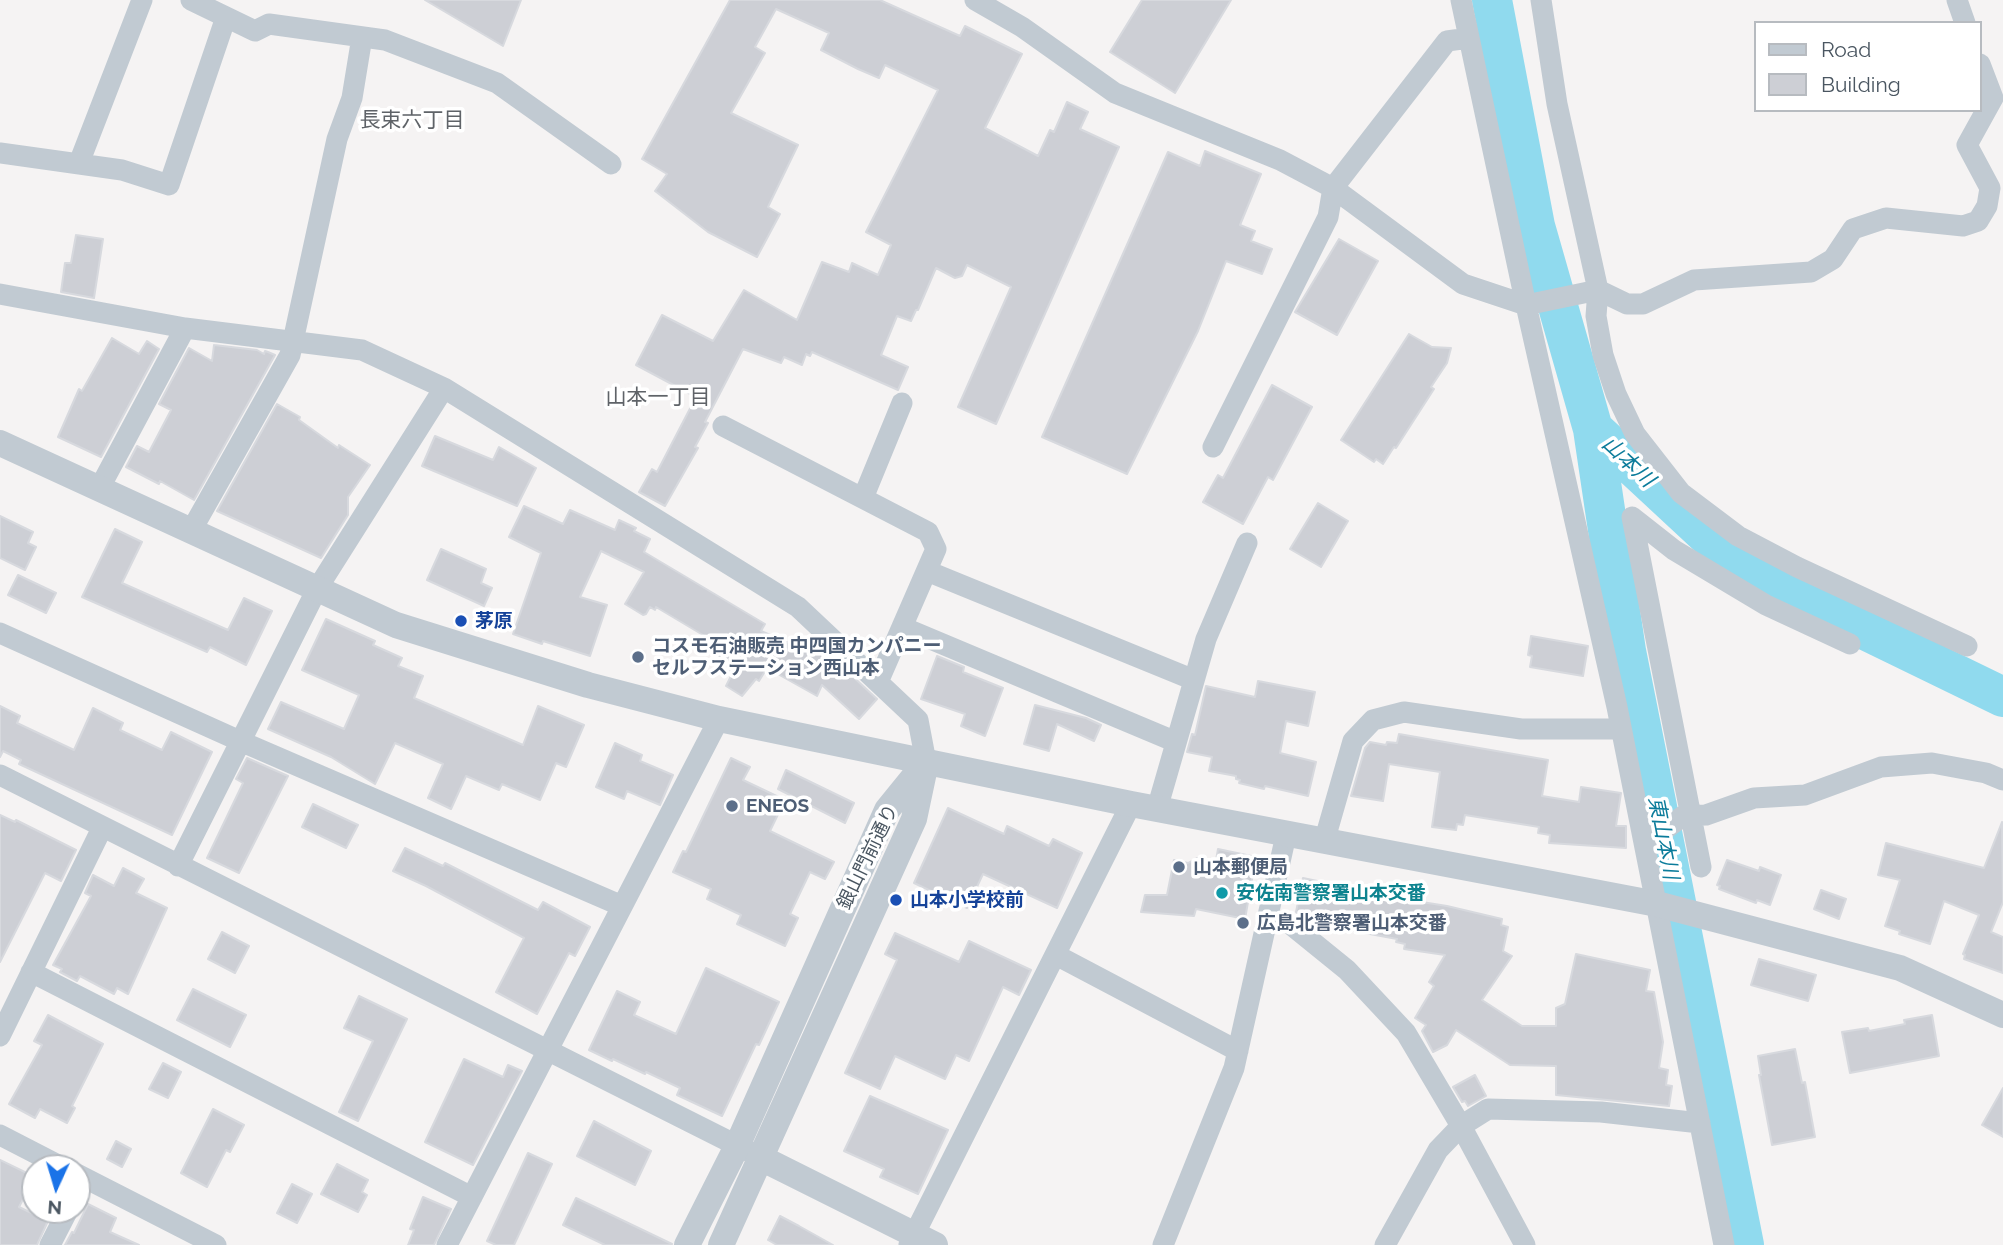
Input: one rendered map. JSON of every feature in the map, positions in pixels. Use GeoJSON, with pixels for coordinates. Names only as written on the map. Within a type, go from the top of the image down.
{"type":"FeatureCollection","features":[{"type":"Feature","properties":{"kind":"street"},"geometry":{"type":"LineString","coordinates":[[79,163],[142,0]]}},
{"type":"Feature","properties":{"kind":"street"},"geometry":{"type":"LineString","coordinates":[[191,0],[255,31],[269,24],[385,40],[497,83],[611,164]]}},
{"type":"Feature","properties":{"kind":"street"},"geometry":{"type":"LineString","coordinates":[[975,0],[1022,27],[1115,93],[1280,160],[1333,188],[1463,284],[1526,305],[1598,290],[1627,304],[1643,304],[1694,281],[1811,272],[1833,259],[1853,229],[1886,218],[1963,226],[1978,220],[1987,206],[1990,188],[1967,145],[1998,98],[1982,68]]}},
{"type":"Feature","properties":{"kind":"street"},"geometry":{"type":"LineString","coordinates":[[1461,0],[1644,844],[1661,905],[1724,1245]]}},
{"type":"Feature","properties":{"kind":"street"},"geometry":{"type":"LineString","coordinates":[[1541,0],[1557,104],[1598,290],[1596,316],[1603,355],[1616,394],[1635,434],[1681,493],[1738,536],[1797,567],[1967,646]]}},
{"type":"Feature","properties":{"kind":"street"},"geometry":{"type":"LineString","coordinates":[[1956,0],[1964,21]]}},
{"type":"Feature","properties":{"kind":"street"},"geometry":{"type":"LineString","coordinates":[[0,153],[122,170],[169,185],[226,17]]}},
{"type":"Feature","properties":{"kind":"street"},"geometry":{"type":"LineString","coordinates":[[191,531],[290,355],[338,139],[352,98],[362,37]]}},
{"type":"Feature","properties":{"kind":"street"},"geometry":{"type":"LineString","coordinates":[[1213,447],[1328,217],[1333,188],[1447,41],[1469,38]]}},
{"type":"Feature","properties":{"kind":"street"},"geometry":{"type":"LineString","coordinates":[[0,294],[185,328],[362,350],[444,388],[797,607],[918,720],[926,762]]}},
{"type":"Feature","properties":{"kind":"street"},"geometry":{"type":"LineString","coordinates":[[99,489],[185,328]]}},
{"type":"Feature","properties":{"kind":"street"},"geometry":{"type":"LineString","coordinates":[[178,866],[317,589],[444,388]]}},
{"type":"Feature","properties":{"kind":"street"},"geometry":{"type":"LineString","coordinates":[[863,498],[902,403]]}},
{"type":"Feature","properties":{"kind":"street"},"geometry":{"type":"LineString","coordinates":[[723,426],[928,532],[936,549],[878,682]]}},
{"type":"Feature","properties":{"kind":"street"},"geometry":{"type":"LineString","coordinates":[[0,443],[396,625],[587,685],[719,719],[1144,807],[1661,905],[1900,968],[2003,1015]]}},
{"type":"Feature","properties":{"kind":"street"},"geometry":{"type":"LineString","coordinates":[[1701,867],[1687,816],[1632,517],[1674,550],[1766,605],[1850,644]]}},
{"type":"Feature","properties":{"kind":"street"},"geometry":{"type":"LineString","coordinates":[[0,775],[761,1158],[920,1242],[1056,955],[1144,807],[1177,742],[1206,639],[1247,543]]}},
{"type":"Feature","properties":{"kind":"street"},"geometry":{"type":"LineString","coordinates":[[927,571],[1195,680]]}},
{"type":"Feature","properties":{"kind":"street"},"geometry":{"type":"LineString","coordinates":[[902,627],[1177,742]]}},
{"type":"Feature","properties":{"kind":"street"},"geometry":{"type":"LineString","coordinates":[[0,634],[622,906]]}},
{"type":"Feature","properties":{"kind":"street"},"geometry":{"type":"LineString","coordinates":[[1324,842],[1353,741],[1373,720],[1404,712],[1521,729],[1621,729]]}},
{"type":"Feature","properties":{"kind":"street"},"geometry":{"type":"LineString","coordinates":[[447,1245],[719,719]]}},
{"type":"Feature","properties":{"kind":"street","name":"銀山門前通り"},"geometry":{"type":"LineString","coordinates":[[687,1245],[737,1146],[887,810],[926,762]]}},
{"type":"Feature","properties":{"kind":"street","name":"銀山門前通り"},"geometry":{"type":"LineString","coordinates":[[721,1245],[914,819],[926,762]]}},
{"type":"Feature","properties":{"kind":"street"},"geometry":{"type":"LineString","coordinates":[[1644,844],[1687,816],[1706,814],[1754,799],[1805,795],[1881,768],[1932,763],[1986,773],[2003,780]]}},
{"type":"Feature","properties":{"kind":"street"},"geometry":{"type":"LineString","coordinates":[[0,1036],[102,828]]}},
{"type":"Feature","properties":{"kind":"street"},"geometry":{"type":"LineString","coordinates":[[1163,1245],[1234,1068],[1286,835]]}},
{"type":"Feature","properties":{"kind":"street"},"geometry":{"type":"LineString","coordinates":[[1267,919],[1289,923],[1337,962],[1406,1033],[1461,1125],[1525,1245]]}},
{"type":"Feature","properties":{"kind":"street"},"geometry":{"type":"LineString","coordinates":[[1056,955],[1238,1051]]}},
{"type":"Feature","properties":{"kind":"street"},"geometry":{"type":"LineString","coordinates":[[31,972],[472,1197]]}},
{"type":"Feature","properties":{"kind":"street"},"geometry":{"type":"LineString","coordinates":[[1385,1245],[1438,1150],[1461,1125],[1488,1109],[1601,1112],[1700,1123]]}},
{"type":"Feature","properties":{"kind":"street"},"geometry":{"type":"LineString","coordinates":[[0,1136],[36,1154]]}},
{"type":"Feature","properties":{"kind":"street"},"geometry":{"type":"LineString","coordinates":[[91,1187],[216,1245]]}},
{"type":"Feature","properties":{"kind":"street"},"geometry":{"type":"LineString","coordinates":[[50,1245],[61,1224]]}},
{"type":"Feature","properties":{"kind":"building"},"geometry":{"type":"Polygon","coordinates":[[[425,0],[521,0],[503,46],[425,0]]]}},
{"type":"Feature","properties":{"kind":"building"},"geometry":{"type":"Polygon","coordinates":[[[730,0],[880,0],[960,36],[965,26],[1022,54],[985,128],[1038,156],[1050,130],[1054,132],[1067,102],[1088,112],[1080,129],[1119,147],[996,424],[958,407],[1011,287],[967,265],[962,276],[955,278],[936,268],[911,321],[897,316],[881,355],[908,367],[898,390],[812,352],[810,356],[806,354],[802,365],[784,357],[781,363],[743,349],[705,422],[708,423],[695,447],[698,448],[665,506],[639,492],[652,469],[657,472],[696,397],[636,365],[662,315],[713,341],[744,290],[797,320],[822,262],[849,272],[852,263],[878,275],[891,245],[866,232],[938,90],[885,65],[879,78],[858,69],[821,50],[829,33],[776,9],[755,47],[765,53],[731,113],[798,145],[768,207],[780,214],[757,257],[708,232],[655,191],[667,174],[642,159],[730,0]]]}},
{"type":"Feature","properties":{"kind":"building"},"geometry":{"type":"Polygon","coordinates":[[[1142,0],[1231,0],[1175,93],[1110,52],[1142,0]]]}},
{"type":"Feature","properties":{"kind":"building"},"geometry":{"type":"Polygon","coordinates":[[[1205,151],[1261,174],[1240,225],[1255,231],[1251,241],[1272,249],[1262,274],[1226,261],[1198,331],[1127,474],[1042,437],[1168,152],[1200,166],[1205,151]]]}},
{"type":"Feature","properties":{"kind":"building"},"geometry":{"type":"Polygon","coordinates":[[[76,235],[103,239],[94,298],[61,292],[65,263],[71,263],[76,235]]]}},
{"type":"Feature","properties":{"kind":"building"},"geometry":{"type":"Polygon","coordinates":[[[1339,239],[1378,261],[1337,335],[1295,312],[1339,239]]]}},
{"type":"Feature","properties":{"kind":"building"},"geometry":{"type":"Polygon","coordinates":[[[1409,334],[1432,347],[1451,348],[1447,363],[1431,387],[1434,389],[1396,448],[1394,447],[1383,464],[1376,459],[1374,462],[1341,440],[1409,334]]]}},
{"type":"Feature","properties":{"kind":"building"},"geometry":{"type":"Polygon","coordinates":[[[112,338],[139,354],[147,341],[159,349],[101,457],[58,437],[79,389],[82,391],[112,338]]]}},
{"type":"Feature","properties":{"kind":"building"},"geometry":{"type":"Polygon","coordinates":[[[214,345],[257,350],[264,354],[265,351],[275,355],[194,500],[160,481],[159,484],[126,467],[137,446],[149,452],[171,410],[159,404],[189,348],[212,361],[214,345]]]}},
{"type":"Feature","properties":{"kind":"building"},"geometry":{"type":"Polygon","coordinates":[[[1272,385],[1312,407],[1273,480],[1268,477],[1243,524],[1203,502],[1218,475],[1223,478],[1272,385]]]}},
{"type":"Feature","properties":{"kind":"building"},"geometry":{"type":"Polygon","coordinates":[[[277,404],[300,417],[299,420],[338,448],[339,445],[370,465],[348,497],[348,515],[321,558],[217,511],[277,404]]]}},
{"type":"Feature","properties":{"kind":"building"},"geometry":{"type":"Polygon","coordinates":[[[435,436],[493,460],[499,447],[536,468],[517,506],[422,466],[435,436]]]}},
{"type":"Feature","properties":{"kind":"building"},"geometry":{"type":"Polygon","coordinates":[[[1318,503],[1348,521],[1321,567],[1290,549],[1318,503]]]}},
{"type":"Feature","properties":{"kind":"building"},"geometry":{"type":"Polygon","coordinates":[[[524,506],[563,524],[570,510],[615,530],[619,520],[636,528],[634,531],[650,539],[644,552],[765,624],[761,631],[794,645],[797,639],[834,659],[877,699],[859,719],[822,685],[817,696],[767,668],[759,681],[756,679],[742,696],[726,686],[732,674],[714,663],[723,647],[656,607],[655,610],[650,607],[643,615],[625,604],[644,572],[601,551],[580,597],[607,605],[590,656],[513,634],[541,553],[509,537],[524,506]]]}},
{"type":"Feature","properties":{"kind":"building"},"geometry":{"type":"Polygon","coordinates":[[[0,516],[33,532],[28,543],[36,547],[25,570],[0,558],[0,516]]]}},
{"type":"Feature","properties":{"kind":"building"},"geometry":{"type":"Polygon","coordinates":[[[115,529],[142,542],[122,583],[228,630],[244,598],[272,611],[246,665],[210,647],[207,652],[82,597],[115,529]]]}},
{"type":"Feature","properties":{"kind":"building"},"geometry":{"type":"Polygon","coordinates":[[[441,549],[486,569],[481,583],[492,588],[484,606],[427,580],[441,549]]]}},
{"type":"Feature","properties":{"kind":"building"},"geometry":{"type":"Polygon","coordinates":[[[18,575],[56,593],[46,613],[8,595],[18,575]]]}},
{"type":"Feature","properties":{"kind":"building"},"geometry":{"type":"Polygon","coordinates":[[[326,619],[375,641],[373,645],[402,658],[398,666],[423,676],[414,698],[523,745],[538,706],[584,725],[566,767],[556,763],[540,800],[502,784],[499,790],[466,776],[451,809],[428,798],[443,764],[395,743],[375,784],[331,757],[268,729],[281,702],[344,729],[359,695],[302,670],[326,619]]]}},
{"type":"Feature","properties":{"kind":"building"},"geometry":{"type":"Polygon","coordinates":[[[1531,636],[1588,646],[1583,676],[1530,667],[1532,656],[1528,655],[1531,636]]]}},
{"type":"Feature","properties":{"kind":"building"},"geometry":{"type":"Polygon","coordinates":[[[937,656],[964,667],[963,672],[1003,688],[985,736],[961,726],[965,714],[921,699],[937,656]]]}},
{"type":"Feature","properties":{"kind":"building"},"geometry":{"type":"Polygon","coordinates":[[[1258,681],[1315,692],[1308,726],[1286,721],[1280,753],[1316,762],[1308,796],[1239,783],[1240,780],[1236,779],[1236,776],[1209,771],[1212,757],[1187,752],[1192,734],[1195,735],[1206,686],[1255,697],[1258,681]]]}},
{"type":"Feature","properties":{"kind":"building"},"geometry":{"type":"Polygon","coordinates":[[[1035,705],[1086,718],[1101,725],[1094,741],[1057,724],[1049,751],[1024,744],[1035,705]]]}},
{"type":"Feature","properties":{"kind":"building"},"geometry":{"type":"Polygon","coordinates":[[[0,706],[20,716],[17,723],[74,750],[93,708],[123,723],[120,730],[162,750],[171,732],[212,752],[172,835],[19,764],[21,760],[3,751],[0,757],[0,706]]]}},
{"type":"Feature","properties":{"kind":"building"},"geometry":{"type":"Polygon","coordinates":[[[1399,734],[1548,760],[1542,796],[1579,802],[1581,787],[1621,793],[1616,826],[1626,826],[1626,848],[1549,843],[1550,835],[1538,833],[1539,827],[1465,815],[1463,825],[1457,824],[1456,830],[1432,827],[1440,772],[1389,764],[1383,801],[1351,796],[1365,748],[1370,742],[1386,745],[1387,742],[1397,743],[1399,734]]]}},
{"type":"Feature","properties":{"kind":"building"},"geometry":{"type":"Polygon","coordinates":[[[615,743],[642,755],[640,761],[673,775],[660,805],[627,791],[624,799],[596,787],[615,743]]]}},
{"type":"Feature","properties":{"kind":"building"},"geometry":{"type":"Polygon","coordinates":[[[247,758],[288,776],[239,873],[207,858],[243,783],[236,779],[247,758]]]}},
{"type":"Feature","properties":{"kind":"building"},"geometry":{"type":"Polygon","coordinates":[[[731,758],[750,767],[743,780],[785,800],[770,831],[834,862],[825,879],[810,872],[790,914],[798,918],[785,946],[737,924],[741,915],[707,899],[711,889],[673,872],[683,851],[686,852],[731,758]]]}},
{"type":"Feature","properties":{"kind":"building"},"geometry":{"type":"Polygon","coordinates":[[[786,770],[854,803],[845,823],[778,789],[786,770]]]}},
{"type":"Feature","properties":{"kind":"building"},"geometry":{"type":"Polygon","coordinates":[[[313,804],[358,825],[346,848],[302,827],[313,804]]]}},
{"type":"Feature","properties":{"kind":"building"},"geometry":{"type":"Polygon","coordinates":[[[948,808],[1004,834],[1007,826],[1049,846],[1053,839],[1082,853],[1057,908],[983,874],[967,908],[914,883],[948,808]]]}},
{"type":"Feature","properties":{"kind":"building"},"geometry":{"type":"Polygon","coordinates":[[[0,815],[15,822],[16,820],[76,850],[61,881],[45,873],[0,962],[0,815]]]}},
{"type":"Feature","properties":{"kind":"building"},"geometry":{"type":"Polygon","coordinates":[[[2002,822],[2003,902],[1991,932],[2003,937],[2003,973],[1964,959],[1963,954],[1979,915],[1944,901],[1930,944],[1899,934],[1900,931],[1885,926],[1900,880],[1878,875],[1886,843],[1984,868],[2002,822]]]}},
{"type":"Feature","properties":{"kind":"building"},"geometry":{"type":"Polygon","coordinates":[[[405,848],[443,866],[445,863],[538,910],[543,902],[590,927],[575,956],[569,953],[537,1014],[496,992],[524,938],[393,871],[405,848]]]}},
{"type":"Feature","properties":{"kind":"building"},"geometry":{"type":"Polygon","coordinates":[[[1218,849],[1256,857],[1245,919],[1196,909],[1194,916],[1141,912],[1145,895],[1167,895],[1174,860],[1188,863],[1197,858],[1215,866],[1218,849]]]}},
{"type":"Feature","properties":{"kind":"building"},"geometry":{"type":"Polygon","coordinates":[[[1727,860],[1781,875],[1770,905],[1757,900],[1756,903],[1719,889],[1720,886],[1717,885],[1727,860]]]}},
{"type":"Feature","properties":{"kind":"building"},"geometry":{"type":"Polygon","coordinates":[[[123,868],[144,879],[136,893],[167,908],[128,994],[117,988],[114,994],[80,976],[77,981],[53,965],[91,896],[85,893],[93,875],[114,886],[123,868]]]}},
{"type":"Feature","properties":{"kind":"building"},"geometry":{"type":"Polygon","coordinates":[[[1303,878],[1502,919],[1501,925],[1508,927],[1503,951],[1512,956],[1482,1000],[1522,1026],[1556,1026],[1556,1008],[1565,1004],[1576,954],[1650,970],[1646,991],[1654,992],[1663,1042],[1659,1068],[1668,1070],[1666,1085],[1672,1086],[1669,1106],[1556,1095],[1556,1066],[1510,1065],[1456,1030],[1447,1045],[1433,1052],[1422,1031],[1426,1025],[1415,1018],[1434,986],[1429,982],[1445,955],[1404,949],[1405,944],[1396,942],[1397,939],[1310,923],[1296,912],[1303,878]]]}},
{"type":"Feature","properties":{"kind":"building"},"geometry":{"type":"Polygon","coordinates":[[[1821,890],[1846,899],[1839,919],[1814,909],[1821,890]]]}},
{"type":"Feature","properties":{"kind":"building"},"geometry":{"type":"Polygon","coordinates":[[[222,932],[249,946],[235,973],[208,959],[222,932]]]}},
{"type":"Feature","properties":{"kind":"building"},"geometry":{"type":"Polygon","coordinates":[[[895,933],[959,962],[969,941],[1031,970],[1019,995],[1003,987],[969,1061],[956,1055],[945,1079],[895,1056],[880,1089],[845,1073],[897,960],[885,954],[895,933]]]}},
{"type":"Feature","properties":{"kind":"building"},"geometry":{"type":"Polygon","coordinates":[[[1759,959],[1816,975],[1808,1001],[1751,985],[1759,959]]]}},
{"type":"Feature","properties":{"kind":"building"},"geometry":{"type":"Polygon","coordinates":[[[706,968],[779,1002],[722,1116],[677,1095],[680,1088],[589,1050],[617,991],[640,1002],[634,1015],[676,1034],[706,968]]]}},
{"type":"Feature","properties":{"kind":"building"},"geometry":{"type":"Polygon","coordinates":[[[193,989],[246,1015],[230,1047],[177,1020],[193,989]]]}},
{"type":"Feature","properties":{"kind":"building"},"geometry":{"type":"Polygon","coordinates":[[[359,996],[407,1019],[358,1121],[339,1112],[373,1041],[344,1028],[359,996]]]}},
{"type":"Feature","properties":{"kind":"building"},"geometry":{"type":"Polygon","coordinates":[[[48,1015],[103,1044],[72,1106],[75,1108],[67,1123],[40,1109],[35,1118],[9,1104],[42,1045],[34,1041],[48,1015]]]}},
{"type":"Feature","properties":{"kind":"building"},"geometry":{"type":"Polygon","coordinates":[[[1932,1015],[1939,1056],[1850,1073],[1842,1032],[1868,1028],[1869,1031],[1932,1015]]]}},
{"type":"Feature","properties":{"kind":"building"},"geometry":{"type":"Polygon","coordinates":[[[1795,1049],[1802,1083],[1805,1082],[1815,1137],[1772,1145],[1758,1056],[1795,1049]]]}},
{"type":"Feature","properties":{"kind":"building"},"geometry":{"type":"Polygon","coordinates":[[[464,1059],[503,1077],[508,1065],[522,1071],[473,1165],[425,1142],[464,1059]]]}},
{"type":"Feature","properties":{"kind":"building"},"geometry":{"type":"Polygon","coordinates":[[[163,1063],[181,1072],[168,1098],[149,1089],[163,1063]]]}},
{"type":"Feature","properties":{"kind":"building"},"geometry":{"type":"Polygon","coordinates":[[[1475,1075],[1486,1096],[1468,1106],[1465,1101],[1462,1102],[1453,1087],[1475,1075]]]}},
{"type":"Feature","properties":{"kind":"building"},"geometry":{"type":"Polygon","coordinates":[[[2003,1088],[2003,1137],[1982,1125],[2003,1088]]]}},
{"type":"Feature","properties":{"kind":"building"},"geometry":{"type":"Polygon","coordinates":[[[870,1096],[948,1130],[918,1194],[880,1177],[884,1169],[844,1151],[870,1096]]]}},
{"type":"Feature","properties":{"kind":"building"},"geometry":{"type":"Polygon","coordinates":[[[213,1109],[244,1125],[230,1152],[226,1150],[207,1187],[181,1173],[213,1109]]]}},
{"type":"Feature","properties":{"kind":"building"},"geometry":{"type":"Polygon","coordinates":[[[594,1121],[651,1151],[635,1185],[577,1156],[594,1121]]]}},
{"type":"Feature","properties":{"kind":"building"},"geometry":{"type":"Polygon","coordinates":[[[116,1141],[131,1149],[122,1167],[107,1159],[116,1141]]]}},
{"type":"Feature","properties":{"kind":"building"},"geometry":{"type":"Polygon","coordinates":[[[528,1153],[552,1164],[514,1245],[496,1245],[487,1241],[528,1153]]]}},
{"type":"Feature","properties":{"kind":"building"},"geometry":{"type":"Polygon","coordinates":[[[0,1160],[21,1170],[21,1224],[47,1224],[37,1245],[0,1245],[0,1160]]]}},
{"type":"Feature","properties":{"kind":"building"},"geometry":{"type":"Polygon","coordinates":[[[337,1164],[368,1180],[362,1192],[367,1195],[358,1212],[321,1194],[337,1164]]]}},
{"type":"Feature","properties":{"kind":"building"},"geometry":{"type":"Polygon","coordinates":[[[292,1184],[312,1194],[297,1223],[277,1213],[292,1184]]]}},
{"type":"Feature","properties":{"kind":"building"},"geometry":{"type":"Polygon","coordinates":[[[423,1197],[451,1209],[434,1245],[408,1245],[414,1230],[410,1229],[423,1197]]]}},
{"type":"Feature","properties":{"kind":"building"},"geometry":{"type":"Polygon","coordinates":[[[576,1198],[672,1244],[605,1245],[563,1225],[576,1198]]]}},
{"type":"Feature","properties":{"kind":"building"},"geometry":{"type":"Polygon","coordinates":[[[91,1206],[116,1218],[110,1232],[139,1245],[65,1245],[72,1232],[74,1233],[78,1224],[91,1224],[91,1206]]]}},
{"type":"Feature","properties":{"kind":"building"},"geometry":{"type":"Polygon","coordinates":[[[780,1216],[833,1245],[777,1245],[768,1240],[780,1216]]]}},
{"type":"Feature","properties":{"kind":"waterway","name":"東山本川"},"geometry":{"type":"LineString","coordinates":[[1492,0],[1535,226],[1593,429],[1626,651],[1744,1245]]}},
{"type":"Feature","properties":{"kind":"waterway","name":"山本川"},"geometry":{"type":"LineString","coordinates":[[1593,429],[1748,573],[2003,697]]}},
{"type":"Feature","properties":{"kind":"place","name":"茅原"},"geometry":{"type":"Point","coordinates":[461,621]}},
{"type":"Feature","properties":{"kind":"place","name":"コスモ石油販売 中四国カンパニー セルフステーション西山本"},"geometry":{"type":"Point","coordinates":[638,657]}},
{"type":"Feature","properties":{"kind":"place","name":"ENEOS"},"geometry":{"type":"Point","coordinates":[732,806]}},
{"type":"Feature","properties":{"kind":"place","name":"山本郵便局"},"geometry":{"type":"Point","coordinates":[1179,867]}},
{"type":"Feature","properties":{"kind":"place","name":"安佐南警察署山本交番"},"geometry":{"type":"Point","coordinates":[1222,893]}},
{"type":"Feature","properties":{"kind":"place","name":"山本小学校前"},"geometry":{"type":"Point","coordinates":[896,900]}},
{"type":"Feature","properties":{"kind":"place","name":"広島北警察署山本交番"},"geometry":{"type":"Point","coordinates":[1243,923]}},
{"type":"Feature","properties":{"kind":"district","name":"長束六丁目"},"geometry":{"type":"Point","coordinates":[412,121]}},
{"type":"Feature","properties":{"kind":"district","name":"山本一丁目"},"geometry":{"type":"Point","coordinates":[658,398]}}]}
